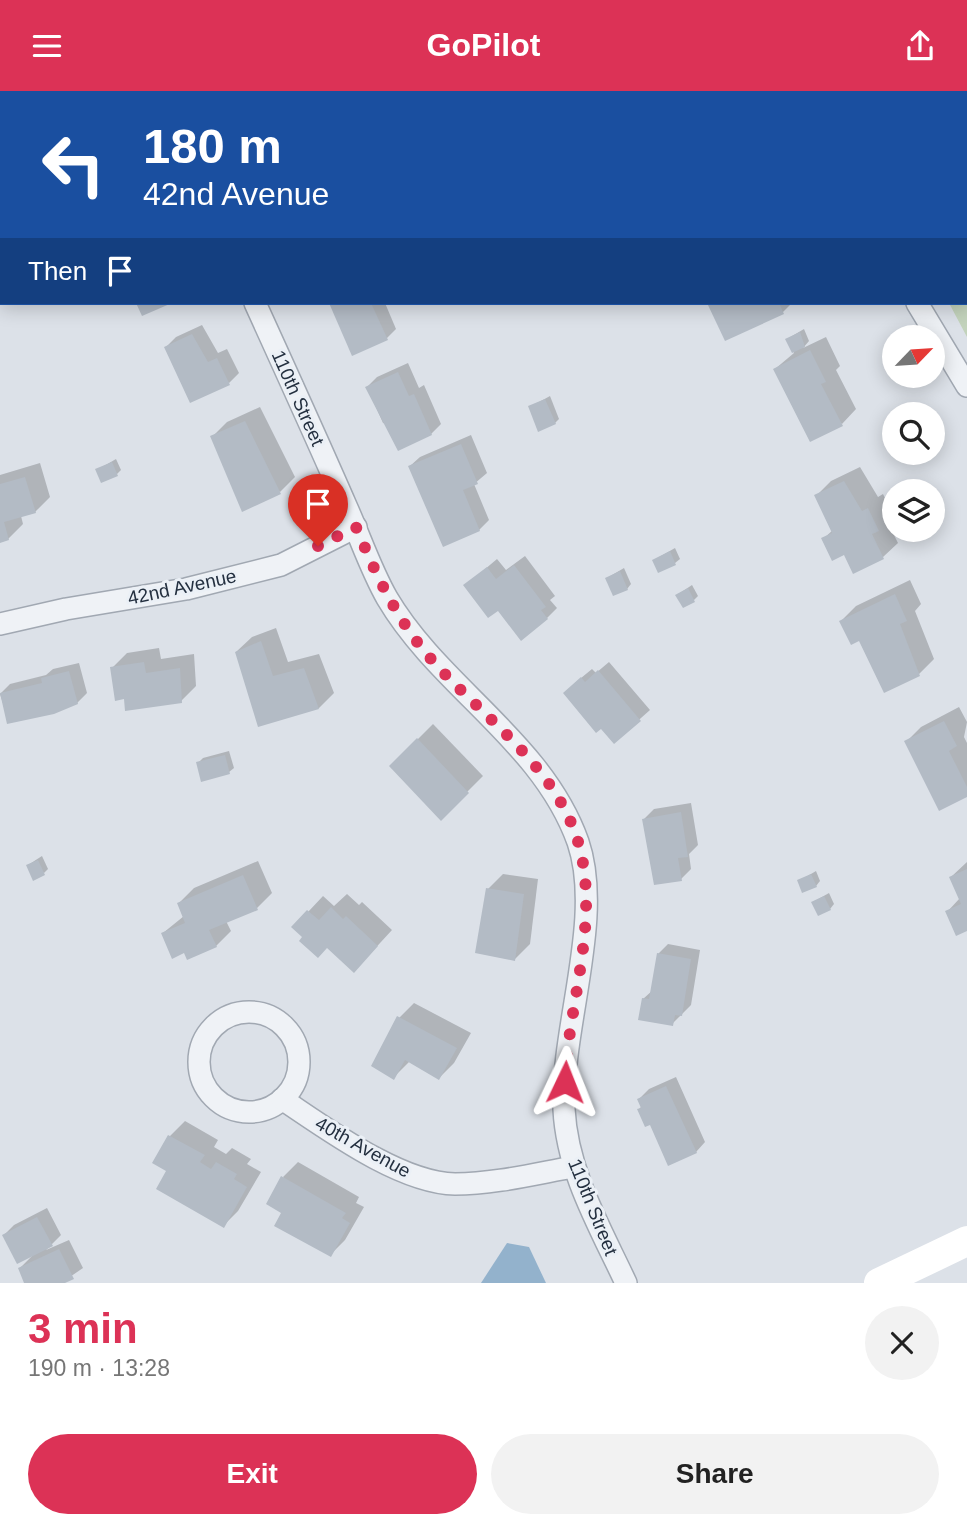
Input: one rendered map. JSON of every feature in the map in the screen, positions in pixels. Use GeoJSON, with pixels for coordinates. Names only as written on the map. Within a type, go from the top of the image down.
{"type":"FeatureCollection","features":[{"type":"Feature","properties":{"kind":"main road"},"geometry":{"type":"LineString","coordinates":[[879,1283],[967,1241]]}},
{"type":"Feature","properties":{"kind":"street","name":"110th Street"},"geometry":{"type":"LineString","coordinates":[[256,305],[387,597],[426,652],[515,742],[555,794],[578,844],[584,880],[585,932],[567,1043],[564,1109],[573,1167],[626,1283]]}},
{"type":"Feature","properties":{"kind":"street"},"geometry":{"type":"LineString","coordinates":[[918,305],[967,386]]}},
{"type":"Feature","properties":{"kind":"street","name":"42nd Avenue"},"geometry":{"type":"LineString","coordinates":[[0,624],[66,609],[186,589],[281,565],[356,527]]}},
{"type":"Feature","properties":{"kind":"street"},"geometry":{"type":"LineString","coordinates":[[235,1013],[268,1015],[282,1024],[293,1037],[298,1053],[298,1070],[293,1086],[282,1099],[269,1108],[253,1112],[222,1104],[210,1093],[202,1079],[199,1063],[201,1047],[208,1032],[235,1013]]}},
{"type":"Feature","properties":{"kind":"street","name":"40th Avenue"},"geometry":{"type":"LineString","coordinates":[[282,1099],[343,1140],[420,1179],[454,1184],[573,1167]]}},
{"type":"Feature","properties":{"kind":"green space"},"geometry":{"type":"Polygon","coordinates":[[[950,305],[967,305],[967,337],[950,305]]]}},
{"type":"Feature","properties":{"kind":"water"},"geometry":{"type":"Polygon","coordinates":[[[507,1243],[529,1247],[546,1283],[481,1283],[507,1243]]]}},
{"type":"Feature","properties":{"kind":"building"},"geometry":{"type":"Polygon","coordinates":[[[137,305],[167,305],[142,316],[137,305]]]}},
{"type":"Feature","properties":{"kind":"building"},"geometry":{"type":"Polygon","coordinates":[[[330,305],[372,305],[388,340],[352,356],[330,305]]]}},
{"type":"Feature","properties":{"kind":"building"},"geometry":{"type":"Polygon","coordinates":[[[708,305],[780,305],[784,314],[725,341],[708,305]]]}},
{"type":"Feature","properties":{"kind":"building"},"geometry":{"type":"Polygon","coordinates":[[[800,332],[805,347],[792,353],[785,339],[800,332]]]}},
{"type":"Feature","properties":{"kind":"building"},"geometry":{"type":"Polygon","coordinates":[[[192,334],[208,362],[217,358],[230,385],[190,403],[164,347],[192,334]]]}},
{"type":"Feature","properties":{"kind":"building"},"geometry":{"type":"Polygon","coordinates":[[[810,350],[826,382],[821,384],[843,426],[810,442],[773,369],[810,350]]]}},
{"type":"Feature","properties":{"kind":"building"},"geometry":{"type":"Polygon","coordinates":[[[398,372],[409,396],[414,394],[432,435],[398,451],[365,387],[398,372]]]}},
{"type":"Feature","properties":{"kind":"building"},"geometry":{"type":"Polygon","coordinates":[[[545,399],[556,424],[538,432],[528,406],[545,399]]]}},
{"type":"Feature","properties":{"kind":"building"},"geometry":{"type":"Polygon","coordinates":[[[245,421],[281,494],[242,512],[210,436],[245,421]]]}},
{"type":"Feature","properties":{"kind":"building"},"geometry":{"type":"Polygon","coordinates":[[[461,444],[478,484],[463,490],[480,531],[443,547],[408,466],[461,444]]]}},
{"type":"Feature","properties":{"kind":"building"},"geometry":{"type":"Polygon","coordinates":[[[112,462],[118,476],[101,483],[95,469],[112,462]]]}},
{"type":"Feature","properties":{"kind":"building"},"geometry":{"type":"Polygon","coordinates":[[[25,477],[36,513],[4,522],[9,540],[0,543],[0,484],[25,477]]]}},
{"type":"Feature","properties":{"kind":"building"},"geometry":{"type":"Polygon","coordinates":[[[844,481],[862,511],[868,508],[879,531],[872,534],[884,559],[853,574],[844,555],[832,561],[821,538],[832,533],[814,495],[844,481]]]}},
{"type":"Feature","properties":{"kind":"building"},"geometry":{"type":"Polygon","coordinates":[[[670,551],[676,565],[658,573],[652,560],[670,551]]]}},
{"type":"Feature","properties":{"kind":"building"},"geometry":{"type":"Polygon","coordinates":[[[514,565],[546,607],[541,610],[548,619],[521,641],[498,611],[488,618],[463,585],[487,567],[496,579],[514,565]]]}},
{"type":"Feature","properties":{"kind":"building"},"geometry":{"type":"Polygon","coordinates":[[[620,571],[628,590],[613,596],[605,578],[620,571]]]}},
{"type":"Feature","properties":{"kind":"building"},"geometry":{"type":"Polygon","coordinates":[[[688,588],[695,602],[683,608],[675,595],[688,588]]]}},
{"type":"Feature","properties":{"kind":"building"},"geometry":{"type":"Polygon","coordinates":[[[895,594],[907,621],[900,624],[920,676],[884,693],[859,641],[851,645],[839,621],[895,594]]]}},
{"type":"Feature","properties":{"kind":"building"},"geometry":{"type":"Polygon","coordinates":[[[261,641],[273,676],[304,668],[319,709],[258,727],[235,652],[261,641]]]}},
{"type":"Feature","properties":{"kind":"building"},"geometry":{"type":"Polygon","coordinates":[[[144,662],[146,673],[180,668],[182,703],[125,711],[124,699],[115,701],[110,667],[144,662]]]}},
{"type":"Feature","properties":{"kind":"building"},"geometry":{"type":"Polygon","coordinates":[[[598,670],[641,721],[614,744],[601,729],[596,733],[563,693],[581,677],[585,682],[598,670]]]}},
{"type":"Feature","properties":{"kind":"building"},"geometry":{"type":"Polygon","coordinates":[[[69,671],[78,704],[54,714],[7,724],[0,693],[42,683],[41,678],[69,671]]]}},
{"type":"Feature","properties":{"kind":"building"},"geometry":{"type":"Polygon","coordinates":[[[944,721],[957,746],[949,751],[967,787],[967,797],[939,811],[904,741],[944,721]]]}},
{"type":"Feature","properties":{"kind":"building"},"geometry":{"type":"Polygon","coordinates":[[[417,738],[469,793],[441,821],[389,766],[417,738]]]}},
{"type":"Feature","properties":{"kind":"building"},"geometry":{"type":"Polygon","coordinates":[[[225,755],[230,774],[201,782],[196,762],[225,755]]]}},
{"type":"Feature","properties":{"kind":"building"},"geometry":{"type":"Polygon","coordinates":[[[681,812],[688,857],[678,858],[682,881],[654,885],[642,819],[681,812]]]}},
{"type":"Feature","properties":{"kind":"building"},"geometry":{"type":"Polygon","coordinates":[[[38,860],[45,875],[33,881],[26,865],[38,860]]]}},
{"type":"Feature","properties":{"kind":"building"},"geometry":{"type":"Polygon","coordinates":[[[967,869],[967,931],[956,936],[945,911],[961,904],[949,877],[967,869]]]}},
{"type":"Feature","properties":{"kind":"building"},"geometry":{"type":"Polygon","coordinates":[[[811,874],[817,887],[802,893],[797,880],[811,874]]]}},
{"type":"Feature","properties":{"kind":"building"},"geometry":{"type":"Polygon","coordinates":[[[243,875],[258,910],[209,930],[217,947],[187,960],[184,953],[172,959],[161,933],[185,923],[177,903],[243,875]]]}},
{"type":"Feature","properties":{"kind":"building"},"geometry":{"type":"Polygon","coordinates":[[[486,888],[524,894],[515,961],[475,953],[486,888]]]}},
{"type":"Feature","properties":{"kind":"building"},"geometry":{"type":"Polygon","coordinates":[[[824,896],[831,910],[818,916],[811,902],[824,896]]]}},
{"type":"Feature","properties":{"kind":"building"},"geometry":{"type":"Polygon","coordinates":[[[331,907],[343,919],[346,916],[378,946],[354,973],[327,948],[318,958],[299,941],[302,937],[291,927],[307,910],[319,920],[331,907]]]}},
{"type":"Feature","properties":{"kind":"building"},"geometry":{"type":"Polygon","coordinates":[[[657,953],[691,959],[682,1016],[675,1015],[673,1026],[638,1020],[642,998],[649,999],[657,953]]]}},
{"type":"Feature","properties":{"kind":"building"},"geometry":{"type":"Polygon","coordinates":[[[397,1016],[457,1048],[439,1080],[405,1060],[394,1080],[371,1066],[397,1016]]]}},
{"type":"Feature","properties":{"kind":"building"},"geometry":{"type":"Polygon","coordinates":[[[666,1086],[697,1153],[668,1166],[650,1125],[645,1127],[637,1109],[641,1108],[637,1099],[666,1086]]]}},
{"type":"Feature","properties":{"kind":"building"},"geometry":{"type":"Polygon","coordinates":[[[168,1135],[205,1155],[200,1162],[211,1169],[216,1162],[237,1174],[234,1179],[247,1187],[224,1228],[156,1189],[166,1171],[152,1163],[168,1135]]]}},
{"type":"Feature","properties":{"kind":"building"},"geometry":{"type":"Polygon","coordinates":[[[281,1176],[346,1213],[342,1218],[350,1223],[331,1257],[274,1226],[281,1213],[266,1204],[281,1176]]]}},
{"type":"Feature","properties":{"kind":"building"},"geometry":{"type":"Polygon","coordinates":[[[37,1217],[53,1246],[17,1264],[2,1235],[37,1217]]]}},
{"type":"Feature","properties":{"kind":"building"},"geometry":{"type":"Polygon","coordinates":[[[59,1249],[74,1279],[65,1283],[24,1283],[18,1268],[59,1249]]]}},
{"type":"Feature","properties":{"kind":"route"},"geometry":{"type":"LineString","coordinates":[[318,546],[356,527],[387,597],[426,652],[515,742],[555,794],[578,844],[584,880],[585,932],[567,1043],[565,1082]]}}]}
